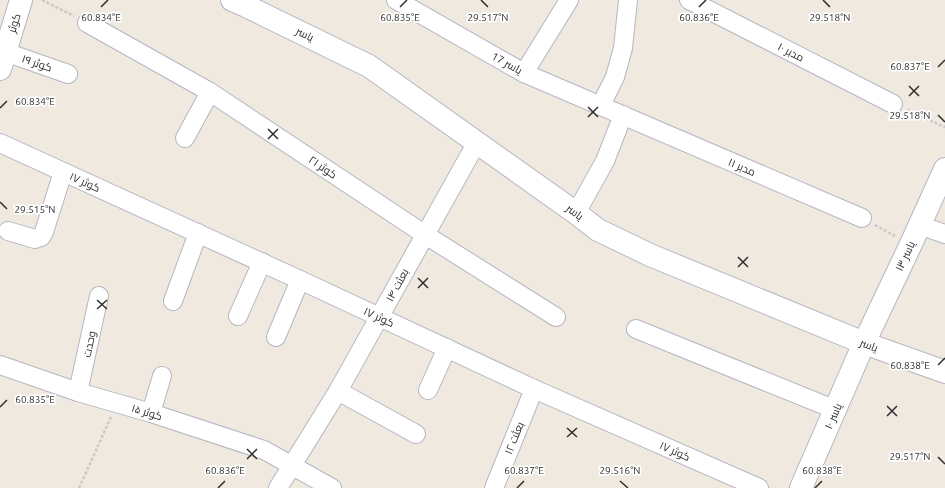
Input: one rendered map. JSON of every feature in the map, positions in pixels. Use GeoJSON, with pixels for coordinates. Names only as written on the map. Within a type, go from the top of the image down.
{"type":"FeatureCollection","features":[{"type":"Feature","properties":{"kind":"street","name":"کوثر"},"geometry":{"type":"LineString","coordinates":[[3,61],[21,0]]}},
{"type":"Feature","properties":{"kind":"street","name":"یاسر"},"geometry":{"type":"LineString","coordinates":[[232,0],[369,66],[598,230],[650,255],[864,343],[945,372]]}},
{"type":"Feature","properties":{"kind":"street","name":"یاسر 17"},"geometry":{"type":"LineString","coordinates":[[396,0],[524,73],[623,115]]}},
{"type":"Feature","properties":{"kind":"street"},"geometry":{"type":"LineString","coordinates":[[524,73],[569,0]]}},
{"type":"Feature","properties":{"kind":"street"},"geometry":{"type":"LineString","coordinates":[[601,105],[615,77],[623,48],[628,0]]}},
{"type":"Feature","properties":{"kind":"street","name":"مدبر ۱۰"},"geometry":{"type":"LineString","coordinates":[[689,0],[893,104]]}},
{"type":"Feature","properties":{"kind":"street","name":"کوثر ۲۱"},"geometry":{"type":"LineString","coordinates":[[87,23],[210,92],[424,234],[556,317]]}},
{"type":"Feature","properties":{"kind":"street","name":"کوثر ۱۹"},"geometry":{"type":"LineString","coordinates":[[3,61],[68,74]]}},
{"type":"Feature","properties":{"kind":"street"},"geometry":{"type":"LineString","coordinates":[[185,138],[210,92]]}},
{"type":"Feature","properties":{"kind":"street"},"geometry":{"type":"LineString","coordinates":[[576,213],[605,161],[623,115]]}},
{"type":"Feature","properties":{"kind":"street","name":"مدبر ۱۱"},"geometry":{"type":"LineString","coordinates":[[623,115],[862,218]]}},
{"type":"Feature","properties":{"kind":"street","name":"بعثت ۱۴"},"geometry":{"type":"LineString","coordinates":[[278,488],[338,391],[380,317],[424,234],[477,142]]}},
{"type":"Feature","properties":{"kind":"street","name":"کوثر ۱۷"},"geometry":{"type":"LineString","coordinates":[[0,144],[262,262],[534,389],[759,488]]}},
{"type":"Feature","properties":{"kind":"street","name":"یاسر ۱۳"},"geometry":{"type":"LineString","coordinates":[[864,343],[945,169]]}},
{"type":"Feature","properties":{"kind":"street"},"geometry":{"type":"LineString","coordinates":[[8,231],[35,239],[41,237],[44,232],[63,172]]}},
{"type":"Feature","properties":{"kind":"street"},"geometry":{"type":"LineString","coordinates":[[173,301],[198,233]]}},
{"type":"Feature","properties":{"kind":"street"},"geometry":{"type":"LineString","coordinates":[[915,235],[945,234]]}},
{"type":"Feature","properties":{"kind":"street"},"geometry":{"type":"LineString","coordinates":[[238,316],[262,262]]}},
{"type":"Feature","properties":{"kind":"street"},"geometry":{"type":"LineString","coordinates":[[276,337],[300,280]]}},
{"type":"Feature","properties":{"kind":"street","name":"وحدت"},"geometry":{"type":"LineString","coordinates":[[78,392],[99,296]]}},
{"type":"Feature","properties":{"kind":"street"},"geometry":{"type":"LineString","coordinates":[[636,329],[836,410]]}},
{"type":"Feature","properties":{"kind":"street","name":"یاسر ۱۰"},"geometry":{"type":"LineString","coordinates":[[801,488],[864,343]]}},
{"type":"Feature","properties":{"kind":"street"},"geometry":{"type":"LineString","coordinates":[[428,390],[447,348]]}},
{"type":"Feature","properties":{"kind":"street","name":"کوثر ۱۵"},"geometry":{"type":"LineString","coordinates":[[0,365],[78,392],[151,413],[264,450],[332,488]]}},
{"type":"Feature","properties":{"kind":"street"},"geometry":{"type":"LineString","coordinates":[[151,413],[162,376]]}},
{"type":"Feature","properties":{"kind":"street","name":"بعثت ۱۲"},"geometry":{"type":"LineString","coordinates":[[494,488],[534,389]]}},
{"type":"Feature","properties":{"kind":"street"},"geometry":{"type":"LineString","coordinates":[[338,391],[416,434]]}},
{"type":"Feature","properties":{"kind":"path"},"geometry":{"type":"LineString","coordinates":[[42,0],[87,23]]}},
{"type":"Feature","properties":{"kind":"path"},"geometry":{"type":"LineString","coordinates":[[893,104],[945,127]]}},
{"type":"Feature","properties":{"kind":"path"},"geometry":{"type":"LineString","coordinates":[[862,218],[915,235]]}},
{"type":"Feature","properties":{"kind":"path"},"geometry":{"type":"LineString","coordinates":[[79,488],[117,403]]}}]}
